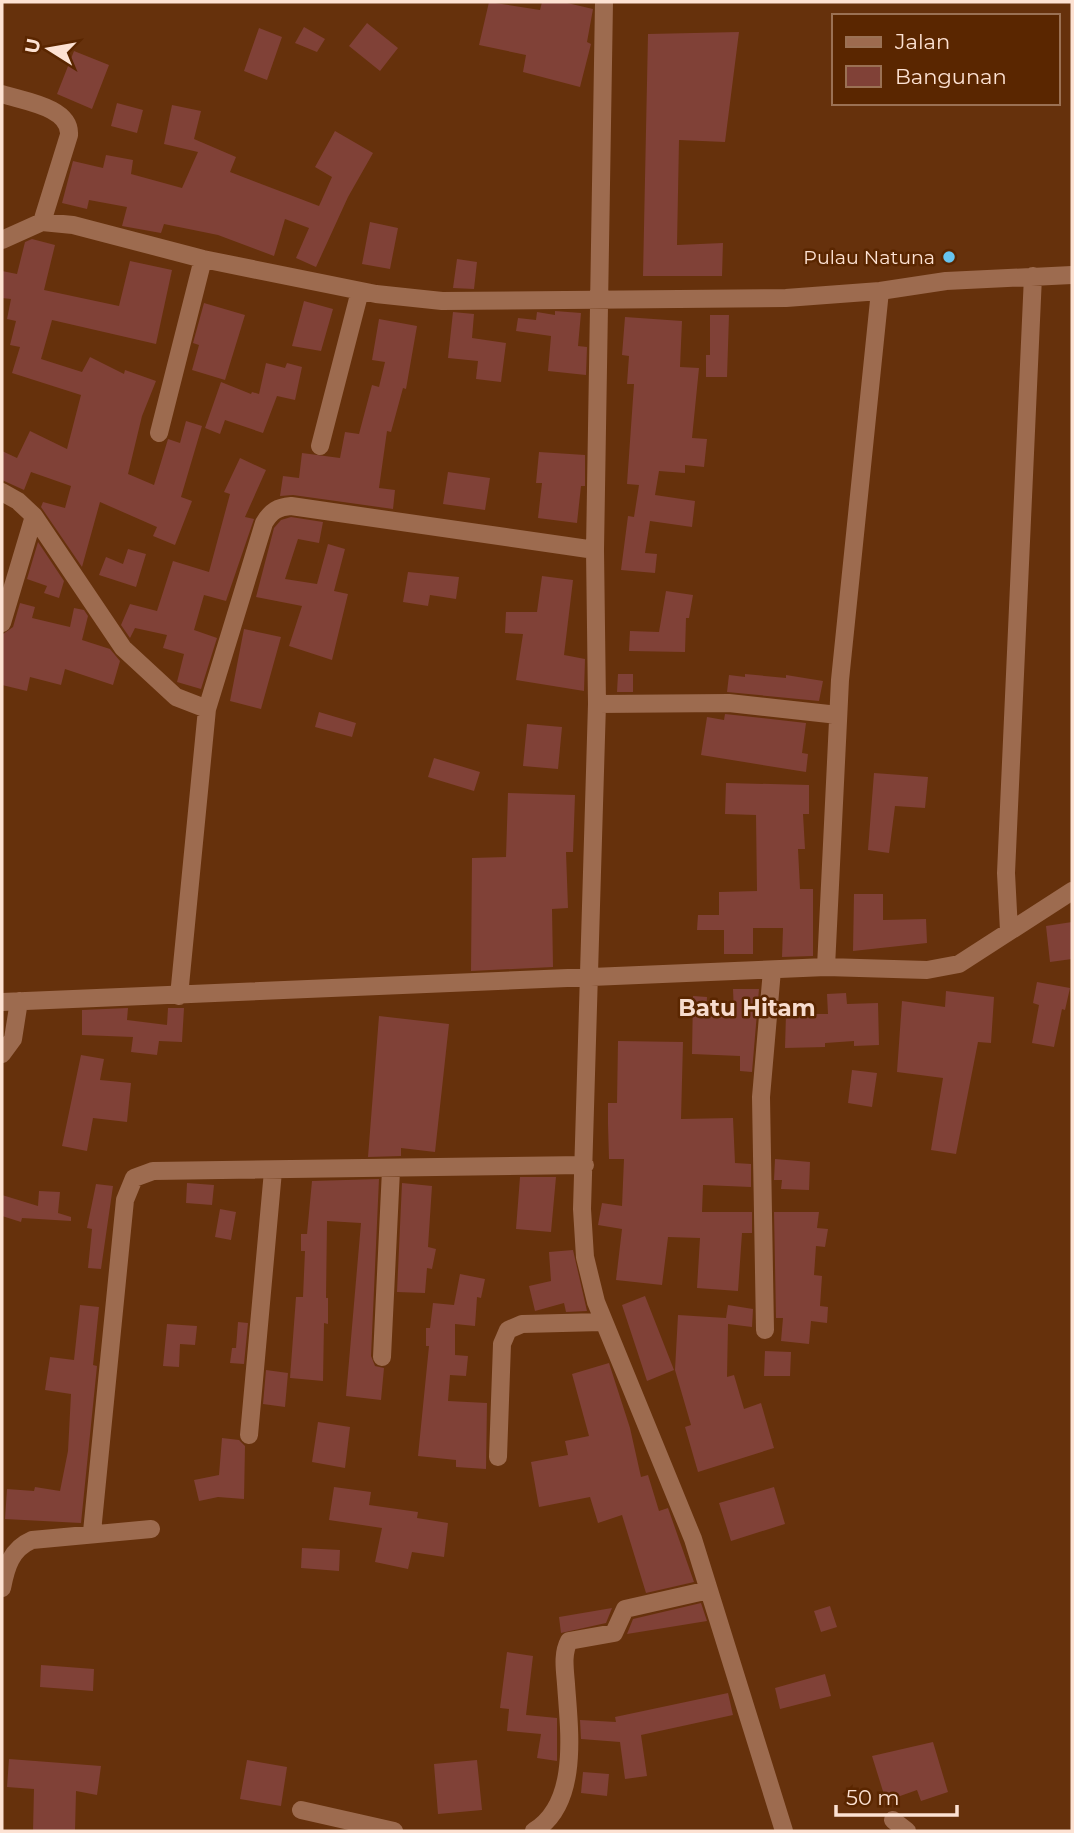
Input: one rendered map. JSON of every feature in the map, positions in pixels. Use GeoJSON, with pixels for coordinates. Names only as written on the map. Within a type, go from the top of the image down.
{"type":"FeatureCollection","features":[{"type":"Feature","properties":{"kind":"street"},"geometry":{"type":"LineString","coordinates":[[604,2],[595,550],[597,704],[582,1209],[585,1257],[602,1322],[693,1539],[784,1831]]}},
{"type":"Feature","properties":{"kind":"street"},"geometry":{"type":"LineString","coordinates":[[2,94],[62,115],[69,124],[69,135],[42,222]]}},
{"type":"Feature","properties":{"kind":"street"},"geometry":{"type":"LineString","coordinates":[[2,240],[42,222],[73,225],[202,259],[360,291],[442,301],[786,298],[880,291],[946,281],[1072,275]]}},
{"type":"Feature","properties":{"kind":"street"},"geometry":{"type":"LineString","coordinates":[[159,433],[202,259]]}},
{"type":"Feature","properties":{"kind":"street"},"geometry":{"type":"LineString","coordinates":[[1009,931],[1006,873],[1033,276]]}},
{"type":"Feature","properties":{"kind":"street"},"geometry":{"type":"LineString","coordinates":[[320,446],[360,291]]}},
{"type":"Feature","properties":{"kind":"street"},"geometry":{"type":"LineString","coordinates":[[826,967],[838,715],[880,291]]}},
{"type":"Feature","properties":{"kind":"street"},"geometry":{"type":"LineString","coordinates":[[2,492],[34,516],[122,648],[176,697],[206,709]]}},
{"type":"Feature","properties":{"kind":"street"},"geometry":{"type":"LineString","coordinates":[[179,996],[206,709],[264,523],[270,513],[280,507],[291,506],[595,550]]}},
{"type":"Feature","properties":{"kind":"street"},"geometry":{"type":"LineString","coordinates":[[2,623],[34,516]]}},
{"type":"Feature","properties":{"kind":"street"},"geometry":{"type":"LineString","coordinates":[[597,704],[729,703],[838,715]]}},
{"type":"Feature","properties":{"kind":"street"},"geometry":{"type":"LineString","coordinates":[[2,1054],[13,1039],[10,1001],[826,967],[944,968],[973,957],[1072,891]]}},
{"type":"Feature","properties":{"kind":"street"},"geometry":{"type":"LineString","coordinates":[[765,1330],[761,1097],[772,970]]}},
{"type":"Feature","properties":{"kind":"street"},"geometry":{"type":"LineString","coordinates":[[92,1532],[129,1188],[134,1178],[153,1171],[391,1170],[585,1165]]}},
{"type":"Feature","properties":{"kind":"street"},"geometry":{"type":"LineString","coordinates":[[382,1357],[391,1170]]}},
{"type":"Feature","properties":{"kind":"street"},"geometry":{"type":"LineString","coordinates":[[249,1435],[273,1171]]}},
{"type":"Feature","properties":{"kind":"street"},"geometry":{"type":"LineString","coordinates":[[498,1457],[502,1344],[508,1330],[522,1324],[602,1322]]}},
{"type":"Feature","properties":{"kind":"street"},"geometry":{"type":"LineString","coordinates":[[2,1588],[6,1568],[21,1545],[32,1540],[92,1532],[151,1530]]}},
{"type":"Feature","properties":{"kind":"street"},"geometry":{"type":"LineString","coordinates":[[534,1831],[552,1812],[564,1786],[569,1740],[565,1656],[569,1641],[614,1633],[625,1609],[709,1591]]}},
{"type":"Feature","properties":{"kind":"street"},"geometry":{"type":"LineString","coordinates":[[301,1810],[394,1831]]}},
{"type":"Feature","properties":{"kind":"building"},"geometry":{"type":"Polygon","coordinates":[[[489,2],[540,10],[542,2],[563,2],[593,9],[587,42],[591,44],[580,87],[523,72],[526,55],[479,45],[489,2]]]}},
{"type":"Feature","properties":{"kind":"building"},"geometry":{"type":"Polygon","coordinates":[[[367,23],[398,48],[380,71],[349,46],[367,23]]]}},
{"type":"Feature","properties":{"kind":"building"},"geometry":{"type":"Polygon","coordinates":[[[304,27],[325,39],[317,52],[295,43],[304,27]]]}},
{"type":"Feature","properties":{"kind":"building"},"geometry":{"type":"Polygon","coordinates":[[[259,28],[282,37],[267,80],[244,71],[259,28]]]}},
{"type":"Feature","properties":{"kind":"building"},"geometry":{"type":"Polygon","coordinates":[[[739,32],[725,142],[679,140],[677,245],[723,243],[722,276],[643,276],[648,34],[739,32]]]}},
{"type":"Feature","properties":{"kind":"building"},"geometry":{"type":"Polygon","coordinates":[[[74,51],[109,65],[92,109],[57,94],[74,51]]]}},
{"type":"Feature","properties":{"kind":"building"},"geometry":{"type":"Polygon","coordinates":[[[117,103],[143,110],[137,133],[111,126],[117,103]]]}},
{"type":"Feature","properties":{"kind":"building"},"geometry":{"type":"Polygon","coordinates":[[[172,105],[201,111],[194,139],[236,157],[230,172],[319,206],[332,177],[315,167],[335,131],[373,153],[348,197],[316,267],[296,258],[309,228],[285,219],[274,256],[218,235],[164,224],[161,233],[122,226],[127,207],[89,200],[87,209],[62,203],[73,161],[103,168],[106,155],[133,160],[131,174],[182,188],[198,152],[164,144],[172,105]]]}},
{"type":"Feature","properties":{"kind":"building"},"geometry":{"type":"Polygon","coordinates":[[[370,222],[398,228],[390,269],[362,264],[370,222]]]}},
{"type":"Feature","properties":{"kind":"building"},"geometry":{"type":"Polygon","coordinates":[[[32,239],[55,245],[44,290],[119,306],[130,261],[172,270],[156,344],[52,320],[41,359],[82,372],[90,357],[124,374],[125,370],[156,381],[142,416],[128,474],[154,485],[168,439],[180,443],[186,421],[202,426],[181,497],[192,501],[175,545],[153,536],[157,527],[100,502],[82,567],[41,507],[43,502],[65,508],[71,486],[31,472],[24,490],[2,480],[2,451],[17,458],[30,431],[67,449],[81,395],[12,373],[20,347],[10,345],[16,321],[7,319],[11,299],[2,298],[2,271],[17,274],[25,242],[32,239]]]}},
{"type":"Feature","properties":{"kind":"building"},"geometry":{"type":"Polygon","coordinates":[[[457,259],[477,262],[474,289],[453,288],[457,259]]]}},
{"type":"Feature","properties":{"kind":"building"},"geometry":{"type":"Polygon","coordinates":[[[304,301],[333,309],[321,351],[292,346],[304,301]]]}},
{"type":"Feature","properties":{"kind":"building"},"geometry":{"type":"Polygon","coordinates":[[[204,303],[245,315],[225,380],[192,370],[199,345],[193,343],[204,303]]]}},
{"type":"Feature","properties":{"kind":"building"},"geometry":{"type":"Polygon","coordinates":[[[555,311],[581,313],[578,346],[587,347],[586,375],[548,371],[551,336],[516,331],[518,318],[536,320],[537,312],[555,315],[555,311]]]}},
{"type":"Feature","properties":{"kind":"building"},"geometry":{"type":"Polygon","coordinates":[[[453,312],[474,314],[472,338],[506,343],[501,382],[476,379],[478,361],[448,358],[453,312]]]}},
{"type":"Feature","properties":{"kind":"building"},"geometry":{"type":"Polygon","coordinates":[[[710,315],[729,315],[727,377],[706,377],[706,355],[710,355],[710,315]]]}},
{"type":"Feature","properties":{"kind":"building"},"geometry":{"type":"Polygon","coordinates":[[[625,317],[682,321],[680,367],[699,368],[692,438],[707,439],[704,467],[685,465],[685,473],[659,471],[655,495],[695,501],[692,527],[650,521],[645,553],[657,554],[655,573],[621,570],[628,516],[634,517],[639,485],[627,484],[634,384],[627,384],[629,356],[622,355],[625,317]]]}},
{"type":"Feature","properties":{"kind":"building"},"geometry":{"type":"Polygon","coordinates":[[[379,319],[417,326],[406,389],[403,388],[391,432],[387,431],[379,488],[395,490],[393,509],[293,495],[280,496],[283,476],[299,478],[302,453],[340,458],[345,432],[359,434],[372,385],[379,387],[385,362],[372,360],[379,319]]]}},
{"type":"Feature","properties":{"kind":"building"},"geometry":{"type":"Polygon","coordinates":[[[266,363],[285,368],[287,363],[302,367],[295,400],[277,396],[263,433],[225,420],[220,434],[205,428],[221,382],[251,394],[259,394],[266,363]]]}},
{"type":"Feature","properties":{"kind":"building"},"geometry":{"type":"Polygon","coordinates":[[[539,452],[585,455],[585,486],[581,486],[577,523],[538,518],[542,483],[536,483],[539,452]]]}},
{"type":"Feature","properties":{"kind":"building"},"geometry":{"type":"Polygon","coordinates":[[[240,458],[266,470],[245,517],[254,519],[226,601],[204,595],[194,630],[217,638],[201,689],[177,682],[184,654],[163,648],[167,635],[135,628],[130,638],[121,625],[130,604],[157,611],[173,561],[209,572],[230,494],[224,492],[240,458]]]}},
{"type":"Feature","properties":{"kind":"building"},"geometry":{"type":"Polygon","coordinates":[[[448,472],[490,478],[485,510],[443,504],[448,472]]]}},
{"type":"Feature","properties":{"kind":"building"},"geometry":{"type":"Polygon","coordinates":[[[291,517],[323,522],[319,543],[298,539],[285,579],[317,584],[328,544],[345,549],[334,591],[348,594],[332,660],[289,646],[302,606],[256,597],[274,528],[281,520],[291,517]]]}},
{"type":"Feature","properties":{"kind":"building"},"geometry":{"type":"Polygon","coordinates":[[[38,542],[64,581],[59,598],[44,593],[47,586],[27,579],[38,542]]]}},
{"type":"Feature","properties":{"kind":"building"},"geometry":{"type":"Polygon","coordinates":[[[128,549],[146,554],[136,587],[99,575],[106,557],[123,564],[128,549]]]}},
{"type":"Feature","properties":{"kind":"building"},"geometry":{"type":"Polygon","coordinates":[[[408,572],[459,577],[456,599],[430,595],[428,606],[403,602],[408,572]]]}},
{"type":"Feature","properties":{"kind":"building"},"geometry":{"type":"Polygon","coordinates":[[[542,576],[573,580],[564,655],[585,659],[584,691],[516,680],[523,634],[505,633],[506,612],[537,612],[542,576]]]}},
{"type":"Feature","properties":{"kind":"building"},"geometry":{"type":"Polygon","coordinates":[[[666,591],[693,595],[689,618],[686,618],[685,652],[629,651],[630,631],[659,632],[666,591]]]}},
{"type":"Feature","properties":{"kind":"building"},"geometry":{"type":"Polygon","coordinates":[[[20,603],[35,607],[32,618],[70,627],[74,608],[84,610],[88,616],[82,640],[110,649],[120,661],[113,685],[65,669],[61,685],[30,677],[27,691],[2,685],[3,634],[13,627],[20,603]]]}},
{"type":"Feature","properties":{"kind":"building"},"geometry":{"type":"Polygon","coordinates":[[[244,629],[281,637],[261,709],[230,701],[244,629]]]}},
{"type":"Feature","properties":{"kind":"building"},"geometry":{"type":"Polygon","coordinates":[[[618,674],[633,674],[633,692],[617,692],[618,674]]]}},
{"type":"Feature","properties":{"kind":"building"},"geometry":{"type":"Polygon","coordinates":[[[745,674],[786,678],[786,675],[823,681],[819,701],[727,692],[729,675],[745,677],[745,674]]]}},
{"type":"Feature","properties":{"kind":"building"},"geometry":{"type":"Polygon","coordinates":[[[319,712],[356,723],[352,737],[315,727],[319,712]]]}},
{"type":"Feature","properties":{"kind":"building"},"geometry":{"type":"Polygon","coordinates":[[[725,714],[806,723],[802,753],[808,754],[806,772],[701,755],[707,717],[724,720],[725,714]]]}},
{"type":"Feature","properties":{"kind":"building"},"geometry":{"type":"Polygon","coordinates":[[[527,724],[562,727],[558,769],[523,766],[527,724]]]}},
{"type":"Feature","properties":{"kind":"building"},"geometry":{"type":"Polygon","coordinates":[[[434,758],[480,772],[474,791],[428,777],[434,758]]]}},
{"type":"Feature","properties":{"kind":"building"},"geometry":{"type":"Polygon","coordinates":[[[874,773],[928,777],[925,808],[895,806],[889,853],[868,850],[874,773]]]}},
{"type":"Feature","properties":{"kind":"building"},"geometry":{"type":"Polygon","coordinates":[[[726,783],[809,785],[809,814],[803,814],[805,849],[798,849],[800,889],[813,889],[813,956],[782,957],[783,928],[753,928],[753,954],[724,954],[724,930],[697,930],[698,915],[719,915],[719,892],[757,891],[756,815],[725,814],[726,783]]]}},
{"type":"Feature","properties":{"kind":"building"},"geometry":{"type":"Polygon","coordinates":[[[508,793],[575,795],[573,852],[566,852],[568,908],[552,909],[553,967],[471,971],[472,858],[506,857],[508,793]]]}},
{"type":"Feature","properties":{"kind":"building"},"geometry":{"type":"Polygon","coordinates":[[[854,894],[883,894],[883,920],[926,919],[927,943],[853,951],[854,894]]]}},
{"type":"Feature","properties":{"kind":"building"},"geometry":{"type":"Polygon","coordinates":[[[1072,922],[1072,959],[1050,962],[1046,926],[1072,922]]]}},
{"type":"Feature","properties":{"kind":"building"},"geometry":{"type":"Polygon","coordinates":[[[1037,982],[1070,988],[1065,1010],[1062,1009],[1054,1047],[1032,1043],[1039,1005],[1033,1003],[1037,982]]]}},
{"type":"Feature","properties":{"kind":"building"},"geometry":{"type":"Polygon","coordinates":[[[733,989],[759,989],[752,1072],[740,1071],[740,1056],[692,1054],[693,996],[707,997],[706,1014],[734,1014],[733,989]]]}},
{"type":"Feature","properties":{"kind":"building"},"geometry":{"type":"Polygon","coordinates":[[[946,991],[994,997],[991,1043],[978,1042],[956,1154],[931,1150],[943,1078],[897,1072],[902,1001],[945,1007],[946,991]]]}},
{"type":"Feature","properties":{"kind":"building"},"geometry":{"type":"Polygon","coordinates":[[[846,993],[847,1004],[878,1003],[879,1045],[854,1046],[854,1041],[825,1043],[825,1047],[785,1048],[786,1014],[828,1014],[827,994],[846,993]]]}},
{"type":"Feature","properties":{"kind":"building"},"geometry":{"type":"Polygon","coordinates":[[[128,1008],[127,1020],[167,1025],[168,1008],[184,1008],[182,1042],[159,1041],[157,1055],[131,1052],[133,1037],[82,1035],[82,1010],[128,1008]]]}},
{"type":"Feature","properties":{"kind":"building"},"geometry":{"type":"Polygon","coordinates":[[[379,1016],[449,1024],[435,1152],[401,1148],[401,1156],[368,1157],[379,1016]]]}},
{"type":"Feature","properties":{"kind":"building"},"geometry":{"type":"Polygon","coordinates":[[[618,1041],[683,1042],[681,1119],[733,1118],[735,1163],[751,1164],[751,1187],[703,1185],[702,1212],[752,1212],[752,1233],[742,1233],[738,1291],[697,1288],[700,1238],[668,1237],[662,1285],[616,1280],[622,1229],[598,1225],[602,1203],[622,1206],[624,1159],[609,1159],[608,1124],[608,1103],[617,1103],[618,1041]]]}},
{"type":"Feature","properties":{"kind":"building"},"geometry":{"type":"Polygon","coordinates":[[[81,1055],[104,1059],[100,1080],[131,1083],[127,1122],[93,1118],[87,1151],[62,1146],[81,1055]]]}},
{"type":"Feature","properties":{"kind":"building"},"geometry":{"type":"Polygon","coordinates":[[[852,1070],[877,1073],[872,1107],[848,1103],[852,1070]]]}},
{"type":"Feature","properties":{"kind":"building"},"geometry":{"type":"Polygon","coordinates":[[[775,1159],[810,1162],[809,1190],[781,1189],[782,1180],[774,1180],[775,1159]]]}},
{"type":"Feature","properties":{"kind":"building"},"geometry":{"type":"Polygon","coordinates":[[[520,1177],[556,1177],[551,1232],[516,1229],[520,1177]]]}},
{"type":"Feature","properties":{"kind":"building"},"geometry":{"type":"Polygon","coordinates":[[[379,1179],[371,1356],[375,1366],[384,1368],[381,1400],[346,1396],[361,1223],[327,1221],[328,1324],[324,1323],[323,1381],[290,1378],[296,1297],[303,1297],[305,1251],[301,1251],[301,1234],[307,1234],[312,1181],[379,1179]]]}},
{"type":"Feature","properties":{"kind":"building"},"geometry":{"type":"Polygon","coordinates":[[[187,1183],[214,1185],[212,1205],[186,1203],[187,1183]]]}},
{"type":"Feature","properties":{"kind":"building"},"geometry":{"type":"Polygon","coordinates":[[[402,1183],[432,1186],[428,1247],[436,1249],[432,1269],[427,1268],[425,1293],[397,1292],[402,1183]]]}},
{"type":"Feature","properties":{"kind":"building"},"geometry":{"type":"Polygon","coordinates":[[[96,1184],[113,1186],[101,1269],[88,1268],[92,1229],[87,1228],[96,1184]]]}},
{"type":"Feature","properties":{"kind":"building"},"geometry":{"type":"Polygon","coordinates":[[[39,1191],[60,1192],[58,1213],[71,1217],[71,1221],[22,1218],[21,1222],[2,1216],[2,1195],[38,1206],[39,1191]]]}},
{"type":"Feature","properties":{"kind":"building"},"geometry":{"type":"Polygon","coordinates":[[[220,1209],[236,1212],[231,1240],[215,1237],[220,1209]]]}},
{"type":"Feature","properties":{"kind":"building"},"geometry":{"type":"Polygon","coordinates":[[[774,1212],[819,1212],[817,1228],[828,1229],[825,1247],[816,1246],[814,1275],[822,1276],[820,1306],[828,1307],[827,1323],[811,1321],[809,1344],[781,1341],[783,1318],[776,1318],[774,1212]]]}},
{"type":"Feature","properties":{"kind":"building"},"geometry":{"type":"Polygon","coordinates":[[[573,1250],[587,1311],[566,1312],[564,1303],[535,1311],[529,1286],[551,1281],[549,1252],[573,1250]]]}},
{"type":"Feature","properties":{"kind":"building"},"geometry":{"type":"Polygon","coordinates":[[[460,1274],[485,1279],[481,1298],[477,1297],[475,1326],[455,1324],[455,1355],[468,1356],[466,1376],[450,1375],[448,1401],[487,1403],[486,1469],[456,1467],[456,1460],[418,1456],[429,1346],[426,1346],[426,1328],[430,1328],[433,1303],[454,1305],[460,1274]]]}},
{"type":"Feature","properties":{"kind":"building"},"geometry":{"type":"Polygon","coordinates":[[[645,1296],[674,1370],[647,1381],[622,1305],[645,1296]]]}},
{"type":"Feature","properties":{"kind":"building"},"geometry":{"type":"Polygon","coordinates":[[[80,1305],[99,1307],[93,1365],[97,1366],[81,1523],[5,1519],[7,1489],[34,1491],[35,1487],[60,1491],[68,1451],[71,1394],[45,1390],[50,1357],[74,1360],[80,1305]]]}},
{"type":"Feature","properties":{"kind":"building"},"geometry":{"type":"Polygon","coordinates":[[[728,1305],[753,1309],[752,1327],[728,1324],[727,1377],[734,1375],[744,1409],[761,1403],[774,1448],[698,1472],[685,1427],[691,1425],[675,1370],[678,1315],[726,1318],[728,1305]]]}},
{"type":"Feature","properties":{"kind":"building"},"geometry":{"type":"Polygon","coordinates":[[[238,1322],[248,1323],[244,1364],[230,1363],[232,1348],[236,1348],[238,1322]]]}},
{"type":"Feature","properties":{"kind":"building"},"geometry":{"type":"Polygon","coordinates":[[[167,1324],[197,1326],[195,1345],[180,1344],[179,1367],[163,1366],[167,1324]]]}},
{"type":"Feature","properties":{"kind":"building"},"geometry":{"type":"Polygon","coordinates":[[[765,1351],[791,1352],[790,1376],[764,1376],[765,1351]]]}},
{"type":"Feature","properties":{"kind":"building"},"geometry":{"type":"Polygon","coordinates":[[[609,1363],[630,1428],[641,1477],[648,1475],[659,1511],[668,1508],[694,1582],[646,1593],[622,1515],[598,1523],[590,1497],[539,1507],[531,1462],[568,1455],[565,1441],[589,1436],[572,1374],[609,1363]]]}},
{"type":"Feature","properties":{"kind":"building"},"geometry":{"type":"Polygon","coordinates":[[[266,1370],[288,1373],[285,1407],[263,1404],[266,1370]]]}},
{"type":"Feature","properties":{"kind":"building"},"geometry":{"type":"Polygon","coordinates":[[[318,1422],[350,1427],[345,1468],[312,1462],[318,1422]]]}},
{"type":"Feature","properties":{"kind":"building"},"geometry":{"type":"Polygon","coordinates":[[[222,1438],[239,1440],[245,1446],[244,1499],[218,1497],[199,1501],[194,1480],[219,1475],[222,1438]]]}},
{"type":"Feature","properties":{"kind":"building"},"geometry":{"type":"Polygon","coordinates":[[[334,1487],[371,1492],[369,1505],[418,1512],[417,1518],[448,1523],[444,1557],[412,1552],[408,1569],[375,1562],[382,1528],[329,1520],[334,1487]]]}},
{"type":"Feature","properties":{"kind":"building"},"geometry":{"type":"Polygon","coordinates":[[[774,1487],[785,1524],[731,1541],[719,1503],[774,1487]]]}},
{"type":"Feature","properties":{"kind":"building"},"geometry":{"type":"Polygon","coordinates":[[[302,1548],[340,1550],[339,1571],[301,1568],[302,1548]]]}},
{"type":"Feature","properties":{"kind":"building"},"geometry":{"type":"Polygon","coordinates":[[[701,1603],[707,1621],[627,1634],[633,1619],[701,1603]]]}},
{"type":"Feature","properties":{"kind":"building"},"geometry":{"type":"Polygon","coordinates":[[[830,1606],[837,1627],[821,1632],[814,1611],[830,1606]]]}},
{"type":"Feature","properties":{"kind":"building"},"geometry":{"type":"Polygon","coordinates":[[[612,1608],[606,1623],[561,1633],[559,1617],[612,1608]]]}},
{"type":"Feature","properties":{"kind":"building"},"geometry":{"type":"Polygon","coordinates":[[[507,1652],[533,1656],[526,1715],[557,1718],[557,1761],[537,1758],[541,1734],[507,1731],[509,1709],[500,1708],[507,1652]]]}},
{"type":"Feature","properties":{"kind":"building"},"geometry":{"type":"Polygon","coordinates":[[[41,1665],[94,1669],[93,1691],[40,1687],[41,1665]]]}},
{"type":"Feature","properties":{"kind":"building"},"geometry":{"type":"Polygon","coordinates":[[[825,1674],[831,1696],[780,1709],[775,1688],[825,1674]]]}},
{"type":"Feature","properties":{"kind":"building"},"geometry":{"type":"Polygon","coordinates":[[[728,1693],[733,1715],[641,1735],[647,1776],[625,1779],[620,1742],[581,1739],[580,1720],[616,1722],[615,1717],[728,1693]]]}},
{"type":"Feature","properties":{"kind":"building"},"geometry":{"type":"Polygon","coordinates":[[[933,1742],[948,1792],[921,1801],[917,1790],[886,1801],[872,1756],[933,1742]]]}},
{"type":"Feature","properties":{"kind":"building"},"geometry":{"type":"Polygon","coordinates":[[[9,1759],[101,1766],[97,1795],[76,1791],[75,1831],[33,1831],[34,1789],[7,1787],[9,1759]]]}},
{"type":"Feature","properties":{"kind":"building"},"geometry":{"type":"Polygon","coordinates":[[[247,1760],[287,1767],[281,1806],[240,1799],[247,1760]]]}},
{"type":"Feature","properties":{"kind":"building"},"geometry":{"type":"Polygon","coordinates":[[[477,1760],[482,1810],[438,1814],[434,1764],[477,1760]]]}},
{"type":"Feature","properties":{"kind":"building"},"geometry":{"type":"Polygon","coordinates":[[[583,1772],[609,1774],[607,1796],[581,1793],[583,1772]]]}},
{"type":"Feature","properties":{"kind":"place","name":"Pulau Natuna"},"geometry":{"type":"Point","coordinates":[949,257]}},
{"type":"Feature","properties":{"kind":"district","name":"Batu Hitam"},"geometry":{"type":"Point","coordinates":[747,1008]}}]}
